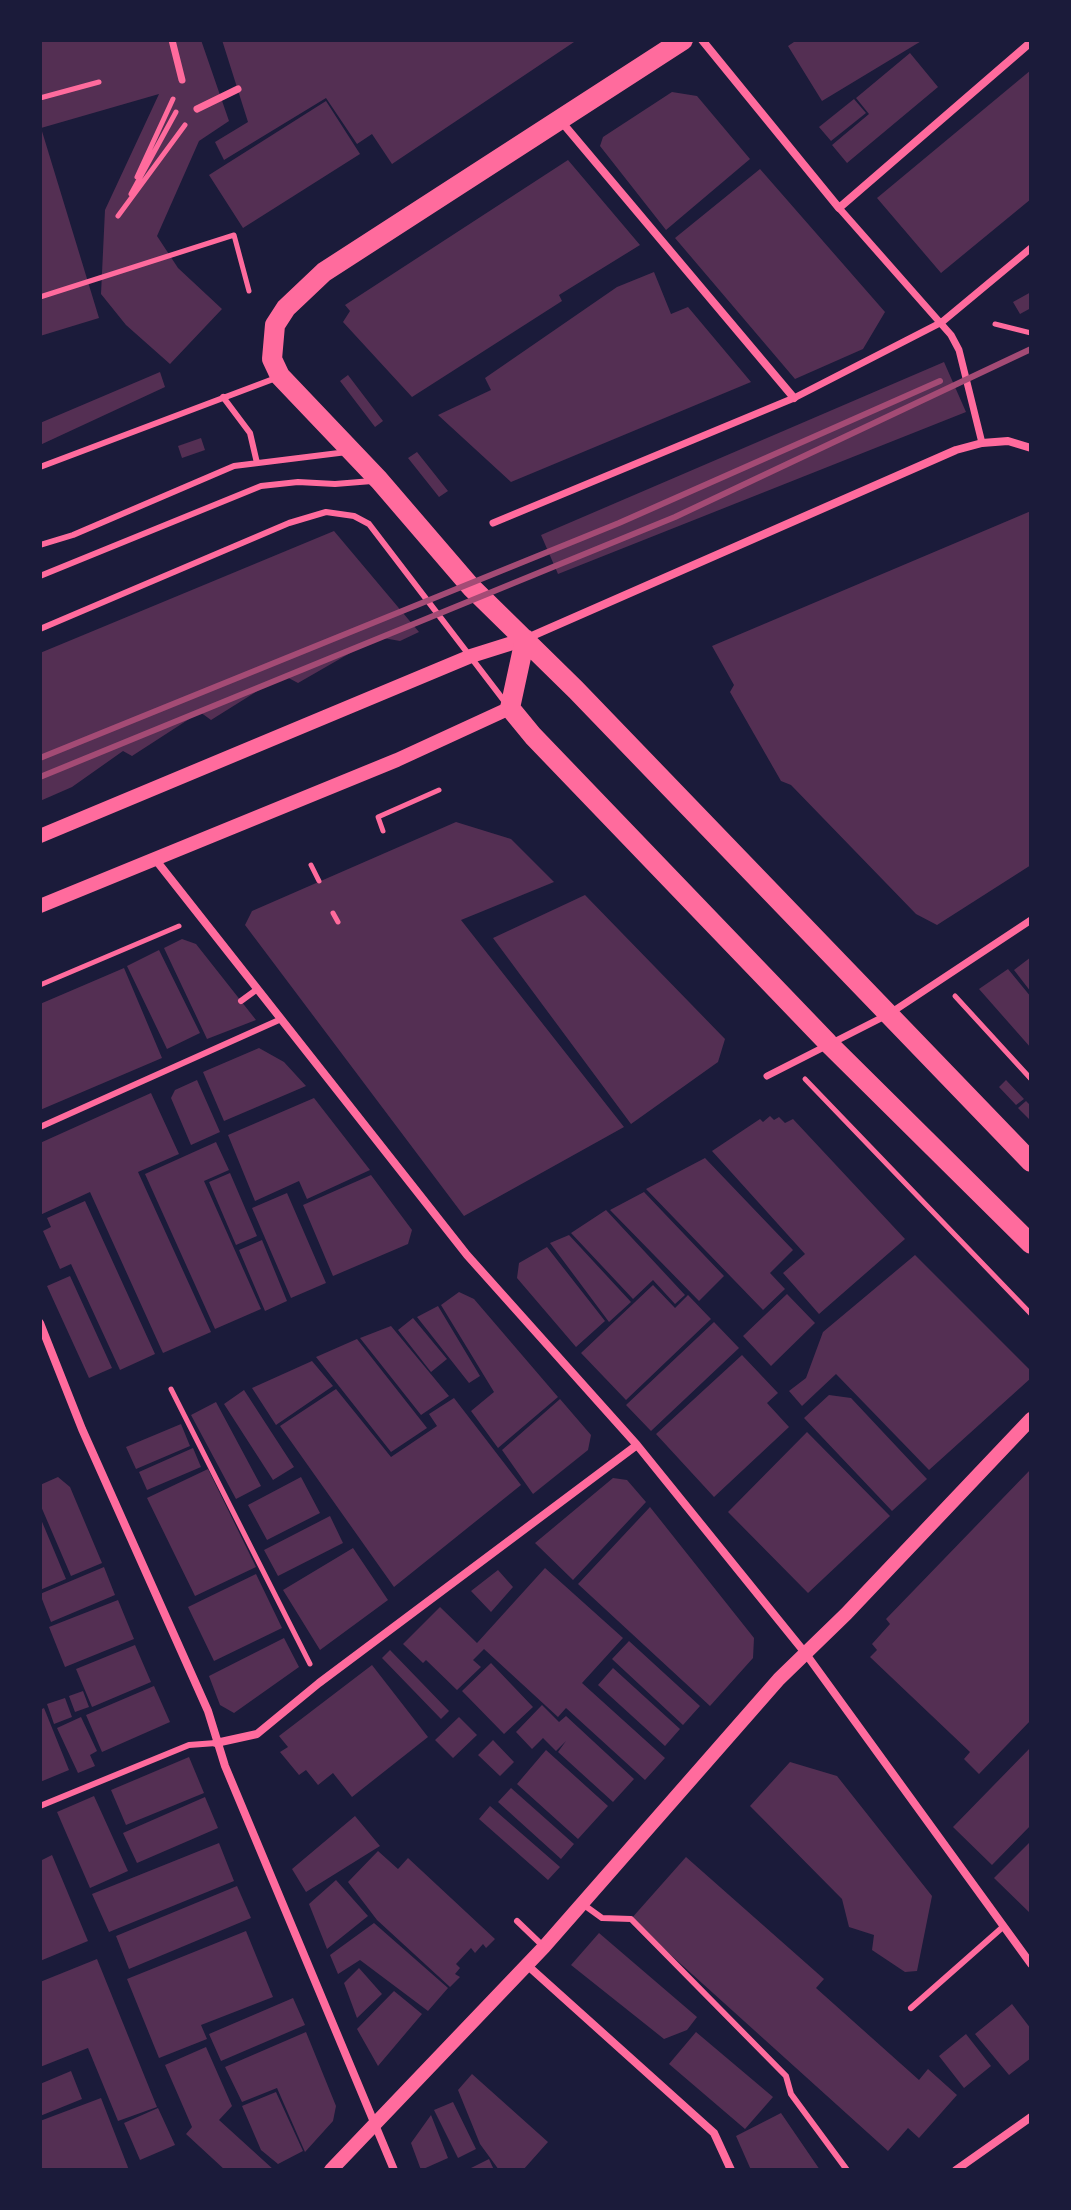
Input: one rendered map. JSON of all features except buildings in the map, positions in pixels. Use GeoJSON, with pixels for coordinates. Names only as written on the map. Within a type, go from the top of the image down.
{"type":"FeatureCollection","features":[{"type":"Feature","properties":{"kind":"main road"},"geometry":{"type":"LineString","coordinates":[[683,40],[324,272],[304,289],[275,325],[272,359],[280,376],[379,480],[471,587],[525,639],[1031,1162]]}},
{"type":"Feature","properties":{"kind":"main road"},"geometry":{"type":"LineString","coordinates":[[525,639],[510,708],[828,1043],[1031,1244]]}},
{"type":"Feature","properties":{"kind":"street"},"geometry":{"type":"LineString","coordinates":[[172,40],[182,80]]}},
{"type":"Feature","properties":{"kind":"street"},"geometry":{"type":"LineString","coordinates":[[702,40],[839,208],[942,322],[959,350],[982,443]]}},
{"type":"Feature","properties":{"kind":"street"},"geometry":{"type":"LineString","coordinates":[[839,208],[1031,42]]}},
{"type":"Feature","properties":{"kind":"street"},"geometry":{"type":"LineString","coordinates":[[197,109],[238,89]]}},
{"type":"Feature","properties":{"kind":"street"},"geometry":{"type":"LineString","coordinates":[[559,119],[794,398]]}},
{"type":"Feature","properties":{"kind":"street"},"geometry":{"type":"LineString","coordinates":[[493,523],[794,398],[942,322],[1031,248]]}},
{"type":"Feature","properties":{"kind":"street"},"geometry":{"type":"LineString","coordinates":[[40,836],[471,656],[525,639],[956,450],[982,443],[1008,441],[1031,448]]}},
{"type":"Feature","properties":{"kind":"street"},"geometry":{"type":"LineString","coordinates":[[40,906],[397,760],[510,708]]}},
{"type":"Feature","properties":{"kind":"street"},"geometry":{"type":"LineString","coordinates":[[155,859],[467,1255],[637,1445],[806,1654],[1031,1964]]}},
{"type":"Feature","properties":{"kind":"street"},"geometry":{"type":"LineString","coordinates":[[767,1076],[889,1014],[941,981],[945,974],[1031,920]]}},
{"type":"Feature","properties":{"kind":"street"},"geometry":{"type":"LineString","coordinates":[[40,1323],[82,1429],[208,1711],[216,1743],[394,2170]]}},
{"type":"Feature","properties":{"kind":"street"},"geometry":{"type":"LineString","coordinates":[[331,2170],[544,1947],[779,1679],[1031,1419]]}},
{"type":"Feature","properties":{"kind":"street"},"geometry":{"type":"LineString","coordinates":[[216,1743],[257,1734],[319,1683],[637,1445]]}},
{"type":"Feature","properties":{"kind":"street"},"geometry":{"type":"LineString","coordinates":[[527,1965],[714,2133],[731,2170]]}},
{"type":"Feature","properties":{"kind":"street"},"geometry":{"type":"LineString","coordinates":[[956,2170],[1031,2117]]}},
{"type":"Feature","properties":{"kind":"lane"},"geometry":{"type":"LineString","coordinates":[[40,467],[280,376]]}},
{"type":"Feature","properties":{"kind":"lane"},"geometry":{"type":"LineString","coordinates":[[223,397],[250,433],[257,463]]}},
{"type":"Feature","properties":{"kind":"lane"},"geometry":{"type":"LineString","coordinates":[[40,545],[73,535],[234,466],[351,452]]}},
{"type":"Feature","properties":{"kind":"lane"},"geometry":{"type":"LineString","coordinates":[[40,576],[261,486],[379,480]]}},
{"type":"Feature","properties":{"kind":"lane"},"geometry":{"type":"LineString","coordinates":[[40,629],[289,523],[326,512],[354,516],[369,524],[510,708]]}},
{"type":"Feature","properties":{"kind":"lane"},"geometry":{"type":"LineString","coordinates":[[241,1001],[256,990]]}},
{"type":"Feature","properties":{"kind":"lane"},"geometry":{"type":"LineString","coordinates":[[40,1127],[279,1020]]}},
{"type":"Feature","properties":{"kind":"lane"},"geometry":{"type":"LineString","coordinates":[[40,1806],[189,1745],[216,1743]]}},
{"type":"Feature","properties":{"kind":"lane"},"geometry":{"type":"LineString","coordinates":[[581,1902],[602,1918],[631,1919],[786,2076],[791,2094],[847,2170]]}},
{"type":"Feature","properties":{"kind":"lane"},"geometry":{"type":"LineString","coordinates":[[517,1921],[544,1947]]}},
{"type":"Feature","properties":{"kind":"lane"},"geometry":{"type":"LineString","coordinates":[[911,2008],[1004,1926]]}},
{"type":"Feature","properties":{"kind":"path"},"geometry":{"type":"LineString","coordinates":[[182,80],[118,216],[197,109]]}},
{"type":"Feature","properties":{"kind":"path"},"geometry":{"type":"LineString","coordinates":[[40,98],[99,82]]}},
{"type":"Feature","properties":{"kind":"path"},"geometry":{"type":"LineString","coordinates":[[40,297],[234,235],[249,291]]}},
{"type":"Feature","properties":{"kind":"path"},"geometry":{"type":"LineString","coordinates":[[995,324],[1031,333]]}},
{"type":"Feature","properties":{"kind":"path"},"geometry":{"type":"LineString","coordinates":[[383,831],[378,817],[439,790]]}},
{"type":"Feature","properties":{"kind":"path"},"geometry":{"type":"LineString","coordinates":[[311,865],[319,881]]}},
{"type":"Feature","properties":{"kind":"path"},"geometry":{"type":"LineString","coordinates":[[333,913],[338,922]]}},
{"type":"Feature","properties":{"kind":"path"},"geometry":{"type":"LineString","coordinates":[[40,985],[187,923]]}},
{"type":"Feature","properties":{"kind":"path"},"geometry":{"type":"LineString","coordinates":[[941,981],[1031,1079]]}},
{"type":"Feature","properties":{"kind":"path"},"geometry":{"type":"LineString","coordinates":[[790,1064],[1031,1314]]}},
{"type":"Feature","properties":{"kind":"path"},"geometry":{"type":"LineString","coordinates":[[171,1389],[319,1683]]}},
{"type":"Feature","properties":{"kind":"railway"},"geometry":{"type":"LineString","coordinates":[[40,777],[675,517],[1031,349]]}},
{"type":"Feature","properties":{"kind":"railway"},"geometry":{"type":"LineString","coordinates":[[40,758],[619,523],[940,381]]}}]}
